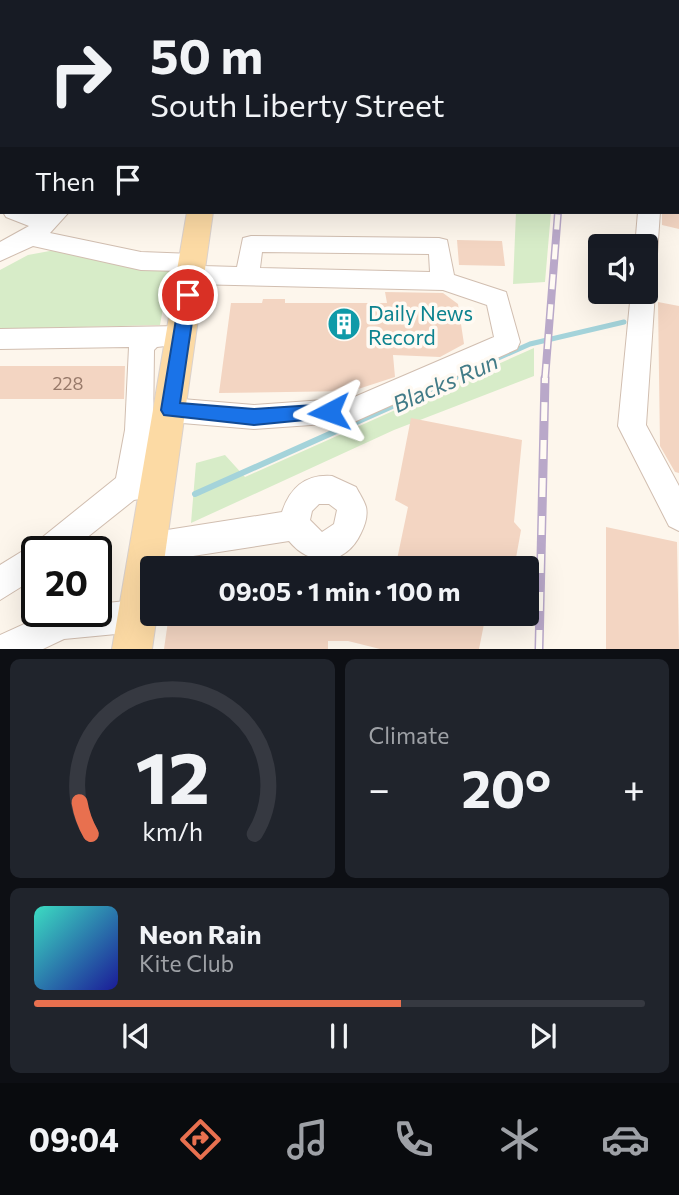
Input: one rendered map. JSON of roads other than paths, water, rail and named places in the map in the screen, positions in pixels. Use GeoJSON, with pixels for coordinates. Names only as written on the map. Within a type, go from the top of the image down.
{"type":"FeatureCollection","features":[{"type":"Feature","properties":{"kind":"main road"},"geometry":{"type":"LineString","coordinates":[[132,649],[148,548],[144,486],[158,409],[182,336],[200,214]]}},
{"type":"Feature","properties":{"kind":"street"},"geometry":{"type":"LineString","coordinates":[[19,214],[141,261],[248,276],[443,281],[498,299],[508,342],[354,410],[254,417],[158,409],[142,347],[149,338]]}},
{"type":"Feature","properties":{"kind":"street"},"geometry":{"type":"LineString","coordinates":[[647,234],[649,214]]}},
{"type":"Feature","properties":{"kind":"street"},"geometry":{"type":"LineString","coordinates":[[0,251],[45,224]]}},
{"type":"Feature","properties":{"kind":"street"},"geometry":{"type":"LineString","coordinates":[[248,276],[250,244],[439,246],[443,281]]}},
{"type":"Feature","properties":{"kind":"street"},"geometry":{"type":"LineString","coordinates":[[642,304],[632,426],[679,516]]}},
{"type":"Feature","properties":{"kind":"street"},"geometry":{"type":"LineString","coordinates":[[0,339],[182,336]]}},
{"type":"Feature","properties":{"kind":"street"},"geometry":{"type":"LineString","coordinates":[[69,536],[144,486]]}},
{"type":"Feature","properties":{"kind":"street"},"geometry":{"type":"LineString","coordinates":[[148,548],[295,525]]}},
{"type":"Feature","properties":{"kind":"street"},"geometry":{"type":"LineString","coordinates":[[0,583],[21,569]]}},
{"type":"Feature","properties":{"kind":"street"},"geometry":{"type":"LineString","coordinates":[[7,649],[62,623],[138,616]]}},
{"type":"Feature","properties":{"kind":"waterway","name":"Blacks Run"},"geometry":{"type":"LineString","coordinates":[[451,379],[530,344],[624,322]]}},
{"type":"Feature","properties":{"kind":"waterway","name":"Blacks Run"},"geometry":{"type":"LineString","coordinates":[[195,494],[455,378]]}},
{"type":"Feature","properties":{"kind":"railway"},"geometry":{"type":"LineString","coordinates":[[545,379],[558,214]]}},
{"type":"Feature","properties":{"kind":"railway"},"geometry":{"type":"LineString","coordinates":[[539,649],[545,378]]}},
{"type":"Feature","properties":{"kind":"place","name":"Daily News Record"},"geometry":{"type":"Point","coordinates":[344,324]}}]}
